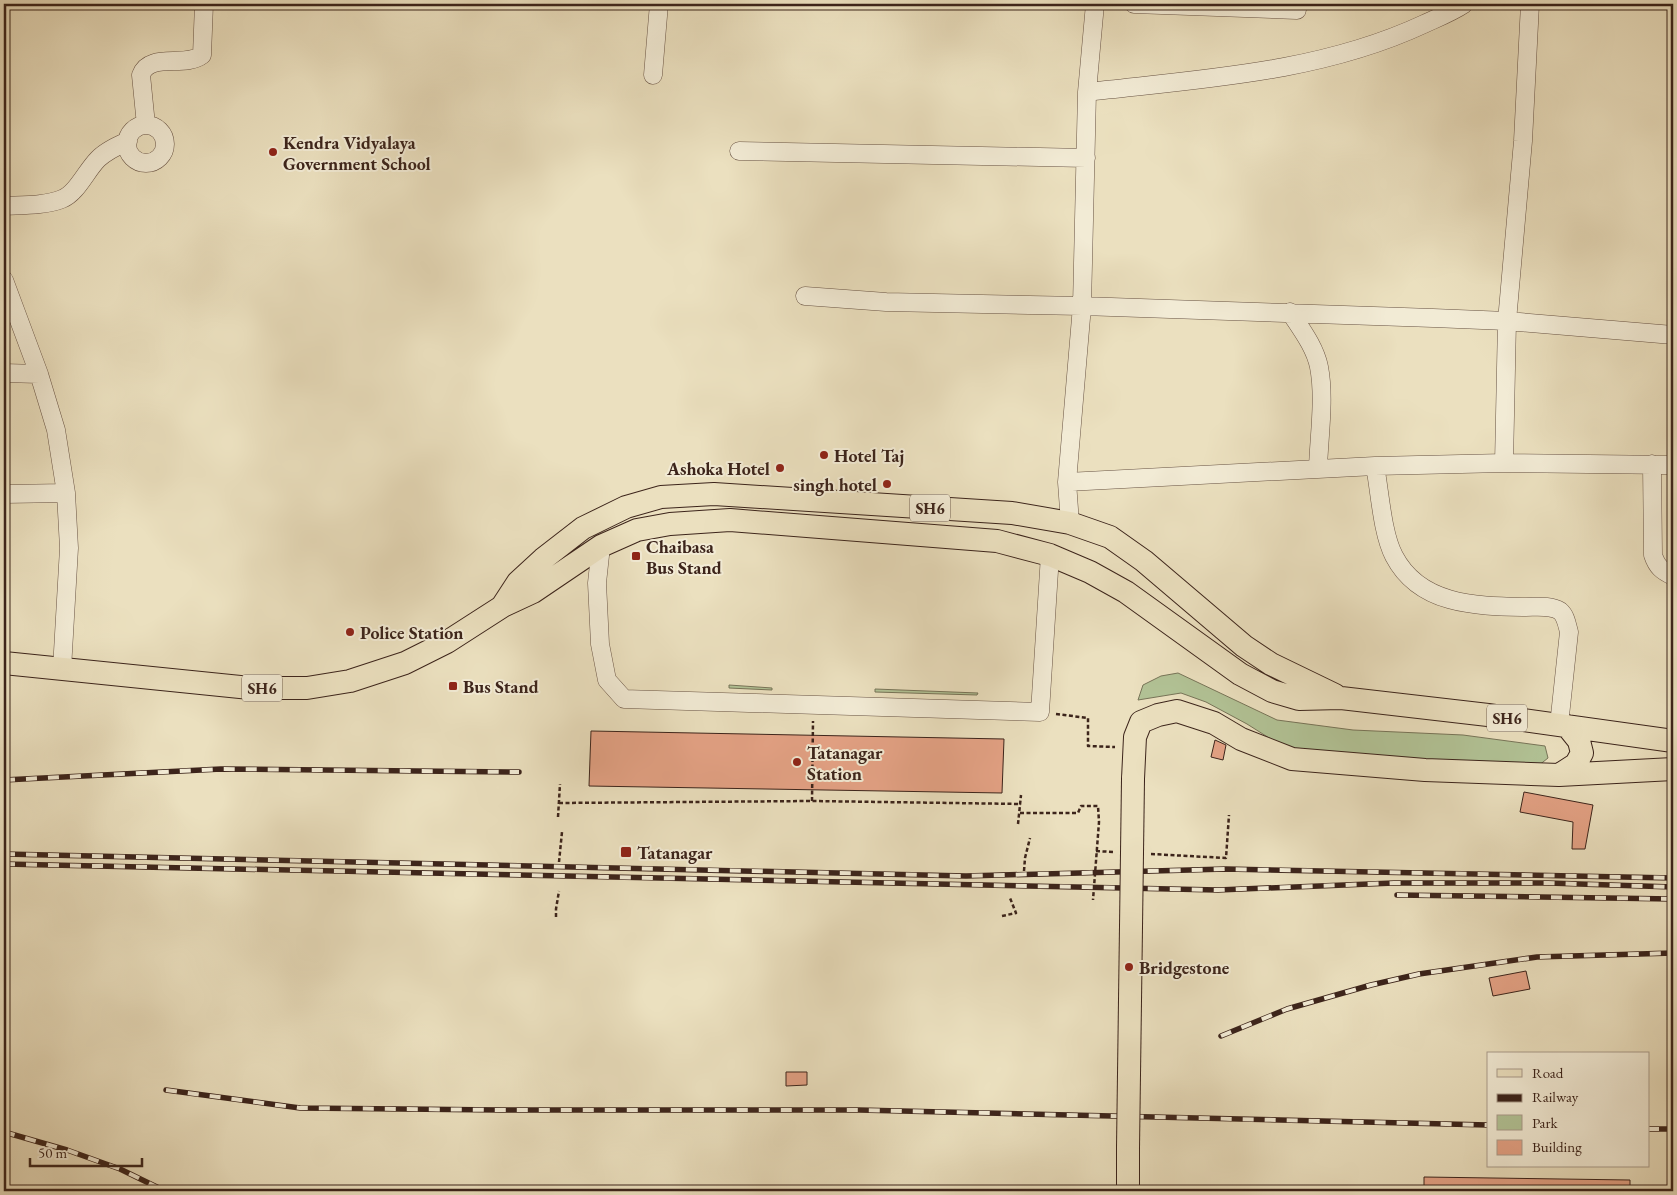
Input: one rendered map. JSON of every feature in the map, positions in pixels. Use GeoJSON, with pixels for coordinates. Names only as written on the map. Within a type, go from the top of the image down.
{"type":"FeatureCollection","features":[{"type":"Feature","properties":{"kind":"main road","name":"SH6"},"geometry":{"type":"LineString","coordinates":[[503,606],[518,582],[543,559],[583,528],[626,507],[661,497],[714,494],[1002,512],[1070,523],[1110,538],[1144,561],[1244,646],[1271,664],[1341,698]]}},
{"type":"Feature","properties":{"kind":"main road","name":"SH6"},"geometry":{"type":"LineString","coordinates":[[4,662],[250,688],[307,688],[350,680],[405,662],[447,642],[503,606],[533,592],[601,546],[636,530],[670,524],[730,520],[997,541],[1050,555],[1090,572],[1126,592],[1240,674],[1272,692],[1299,699],[1341,698],[1488,715],[1673,741]]}},
{"type":"Feature","properties":{"kind":"main road"},"geometry":{"type":"LineString","coordinates":[[1128,1191],[1133,779],[1135,737],[1141,722],[1158,715],[1177,711],[1214,723],[1241,739],[1292,759],[1425,770],[1558,775],[1673,769]]}},
{"type":"Feature","properties":{"kind":"main road"},"geometry":{"type":"LineString","coordinates":[[1558,775],[1576,764],[1582,754],[1579,741],[1563,726]]}},
{"type":"Feature","properties":{"kind":"street"},"geometry":{"type":"LineString","coordinates":[[146,125],[141,75],[143,69],[153,63],[190,61],[198,59],[202,55],[204,4]]}},
{"type":"Feature","properties":{"kind":"street"},"geometry":{"type":"LineString","coordinates":[[653,75],[659,4]]}},
{"type":"Feature","properties":{"kind":"street"},"geometry":{"type":"LineString","coordinates":[[1070,523],[1068,482],[1082,306],[1087,92],[1095,4]]}},
{"type":"Feature","properties":{"kind":"street"},"geometry":{"type":"LineString","coordinates":[[1134,4],[1297,10]]}},
{"type":"Feature","properties":{"kind":"street"},"geometry":{"type":"LineString","coordinates":[[1087,92],[1229,76],[1322,60],[1394,38],[1464,4]]}},
{"type":"Feature","properties":{"kind":"street"},"geometry":{"type":"LineString","coordinates":[[1504,464],[1507,321],[1523,141],[1530,4]]}},
{"type":"Feature","properties":{"kind":"street"},"geometry":{"type":"LineString","coordinates":[[4,206],[63,199],[72,192],[99,158],[128,141],[134,130],[146,125],[158,129],[162,134],[165,147],[159,158],[147,163],[140,162],[130,154],[128,141]]}},
{"type":"Feature","properties":{"kind":"street"},"geometry":{"type":"LineString","coordinates":[[739,151],[1086,158]]}},
{"type":"Feature","properties":{"kind":"street"},"geometry":{"type":"LineString","coordinates":[[4,280],[39,374],[56,430],[66,493],[69,548],[62,669]]}},
{"type":"Feature","properties":{"kind":"street"},"geometry":{"type":"LineString","coordinates":[[805,296],[886,302],[1290,312],[1507,321],[1673,335]]}},
{"type":"Feature","properties":{"kind":"street"},"geometry":{"type":"LineString","coordinates":[[1290,312],[1313,349],[1319,367],[1321,394],[1318,468]]}},
{"type":"Feature","properties":{"kind":"street"},"geometry":{"type":"LineString","coordinates":[[4,373],[39,374]]}},
{"type":"Feature","properties":{"kind":"street"},"geometry":{"type":"LineString","coordinates":[[1068,482],[1375,466],[1504,464],[1673,465]]}},
{"type":"Feature","properties":{"kind":"street"},"geometry":{"type":"LineString","coordinates":[[1652,464],[1653,555],[1656,564],[1662,572],[1673,576]]}},
{"type":"Feature","properties":{"kind":"street"},"geometry":{"type":"LineString","coordinates":[[1375,466],[1387,534],[1394,556],[1408,575],[1428,592],[1454,601],[1490,606],[1549,608],[1559,611],[1566,620],[1568,632],[1563,726]]}},
{"type":"Feature","properties":{"kind":"street"},"geometry":{"type":"LineString","coordinates":[[4,494],[66,493]]}},
{"type":"Feature","properties":{"kind":"street"},"geometry":{"type":"LineString","coordinates":[[601,546],[597,583],[600,644],[607,680],[624,699],[1040,712],[1050,555]]}},
{"type":"Feature","properties":{"kind":"path"},"geometry":{"type":"LineString","coordinates":[[812,801],[814,705]]}},
{"type":"Feature","properties":{"kind":"path"},"geometry":{"type":"LineString","coordinates":[[1040,712],[1088,718],[1088,746],[1134,748]]}},
{"type":"Feature","properties":{"kind":"path"},"geometry":{"type":"LineString","coordinates":[[558,817],[560,784]]}},
{"type":"Feature","properties":{"kind":"path"},"geometry":{"type":"LineString","coordinates":[[1018,824],[1021,795]]}},
{"type":"Feature","properties":{"kind":"path"},"geometry":{"type":"LineString","coordinates":[[559,803],[812,801],[1021,804]]}},
{"type":"Feature","properties":{"kind":"path"},"geometry":{"type":"LineString","coordinates":[[1020,813],[1078,813],[1081,806],[1098,806],[1093,900]]}},
{"type":"Feature","properties":{"kind":"path"},"geometry":{"type":"LineString","coordinates":[[1146,854],[1226,858],[1229,815]]}},
{"type":"Feature","properties":{"kind":"path"},"geometry":{"type":"LineString","coordinates":[[559,862],[562,832]]}},
{"type":"Feature","properties":{"kind":"path"},"geometry":{"type":"LineString","coordinates":[[1024,871],[1030,838]]}},
{"type":"Feature","properties":{"kind":"path"},"geometry":{"type":"LineString","coordinates":[[1096,851],[1116,852]]}},
{"type":"Feature","properties":{"kind":"path"},"geometry":{"type":"LineString","coordinates":[[556,916],[559,891]]}},
{"type":"Feature","properties":{"kind":"path"},"geometry":{"type":"LineString","coordinates":[[1002,916],[1016,912],[1010,898]]}},
{"type":"Feature","properties":{"kind":"green space"},"geometry":{"type":"Polygon","coordinates":[[[1178,673],[1277,720],[1353,730],[1463,735],[1545,746],[1548,758],[1538,766],[1352,755],[1285,748],[1247,724],[1206,702],[1181,693],[1138,700],[1143,685],[1161,676],[1178,673]]]}},
{"type":"Feature","properties":{"kind":"green space"},"geometry":{"type":"Polygon","coordinates":[[[729,685],[772,688],[772,690],[729,688],[729,685]]]}},
{"type":"Feature","properties":{"kind":"green space"},"geometry":{"type":"Polygon","coordinates":[[[875,689],[978,693],[977,695],[875,692],[875,689]]]}},
{"type":"Feature","properties":{"kind":"building","name":"Tatanagar Station"},"geometry":{"type":"Polygon","coordinates":[[[591,731],[1004,739],[1002,793],[589,786],[591,731]]]}},
{"type":"Feature","properties":{"kind":"building"},"geometry":{"type":"Polygon","coordinates":[[[1215,740],[1226,745],[1223,760],[1211,757],[1215,740]]]}},
{"type":"Feature","properties":{"kind":"building"},"geometry":{"type":"Polygon","coordinates":[[[1524,792],[1593,805],[1585,849],[1572,849],[1573,822],[1520,812],[1524,792]]]}},
{"type":"Feature","properties":{"kind":"building"},"geometry":{"type":"Polygon","coordinates":[[[1526,971],[1530,989],[1493,996],[1489,978],[1526,971]]]}},
{"type":"Feature","properties":{"kind":"building"},"geometry":{"type":"Polygon","coordinates":[[[786,1072],[807,1072],[807,1085],[786,1086],[786,1072]]]}},
{"type":"Feature","properties":{"kind":"building"},"geometry":{"type":"Polygon","coordinates":[[[1424,1177],[1630,1180],[1630,1191],[1424,1191],[1424,1177]]]}},
{"type":"Feature","properties":{"kind":"railway"},"geometry":{"type":"LineString","coordinates":[[4,780],[221,769],[519,772]]}},
{"type":"Feature","properties":{"kind":"railway"},"geometry":{"type":"LineString","coordinates":[[4,854],[966,876],[1226,869],[1673,878]]}},
{"type":"Feature","properties":{"kind":"railway"},"geometry":{"type":"LineString","coordinates":[[4,864],[1218,890],[1394,883],[1548,883],[1673,887]]}},
{"type":"Feature","properties":{"kind":"railway"},"geometry":{"type":"LineString","coordinates":[[1397,895],[1673,899]]}},
{"type":"Feature","properties":{"kind":"railway"},"geometry":{"type":"LineString","coordinates":[[1221,1036],[1287,1009],[1371,985],[1419,974],[1537,957],[1673,953]]}},
{"type":"Feature","properties":{"kind":"railway"},"geometry":{"type":"LineString","coordinates":[[166,1090],[300,1108],[859,1110],[1487,1125]]}},
{"type":"Feature","properties":{"kind":"railway"},"geometry":{"type":"LineString","coordinates":[[1650,1129],[1673,1129]]}},
{"type":"Feature","properties":{"kind":"railway"},"geometry":{"type":"LineString","coordinates":[[4,1132],[67,1150],[120,1169],[165,1191]]}},
{"type":"Feature","properties":{"kind":"place","name":"Kendra Vidyalaya Government School"},"geometry":{"type":"Point","coordinates":[273,152]}},
{"type":"Feature","properties":{"kind":"place","name":"Hotel Taj"},"geometry":{"type":"Point","coordinates":[824,455]}},
{"type":"Feature","properties":{"kind":"place","name":"Ashoka Hotel"},"geometry":{"type":"Point","coordinates":[780,468]}},
{"type":"Feature","properties":{"kind":"place","name":"singh hotel"},"geometry":{"type":"Point","coordinates":[887,484]}},
{"type":"Feature","properties":{"kind":"place","name":"Chaibasa Bus Stand"},"geometry":{"type":"Point","coordinates":[636,556]}},
{"type":"Feature","properties":{"kind":"place","name":"Police Station"},"geometry":{"type":"Point","coordinates":[350,632]}},
{"type":"Feature","properties":{"kind":"place","name":"Bus Stand"},"geometry":{"type":"Point","coordinates":[453,686]}},
{"type":"Feature","properties":{"kind":"place","name":"Tatanagar Station"},"geometry":{"type":"Point","coordinates":[797,762]}},
{"type":"Feature","properties":{"kind":"place","name":"Tatanagar"},"geometry":{"type":"Point","coordinates":[626,852]}},
{"type":"Feature","properties":{"kind":"place","name":"Bridgestone"},"geometry":{"type":"Point","coordinates":[1129,967]}}]}
